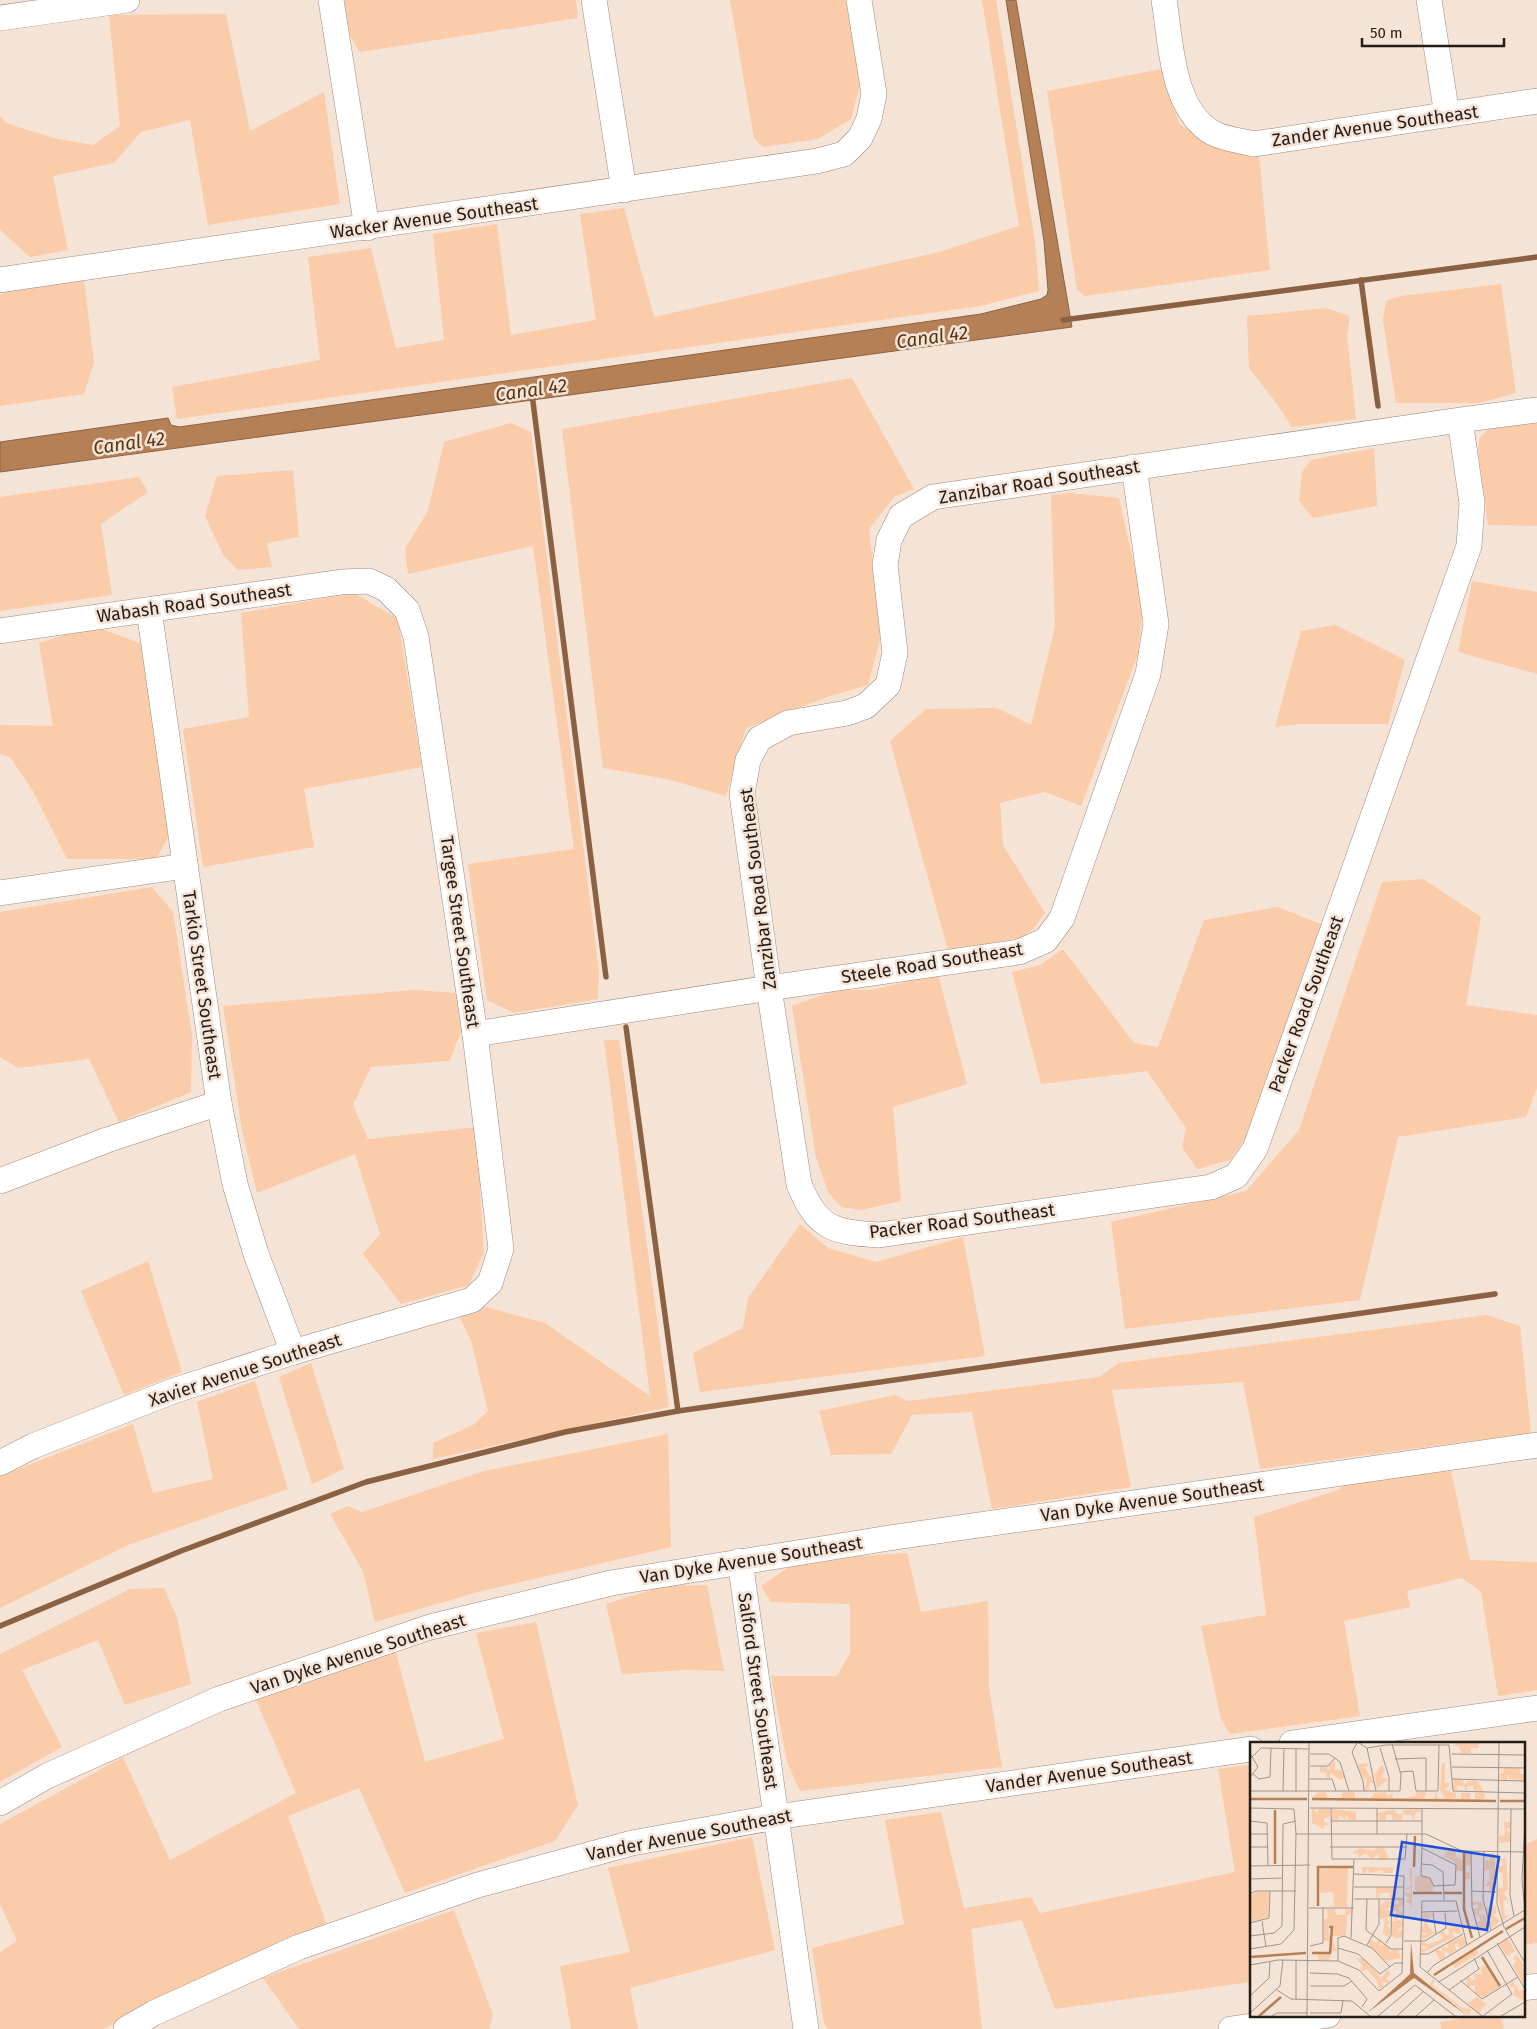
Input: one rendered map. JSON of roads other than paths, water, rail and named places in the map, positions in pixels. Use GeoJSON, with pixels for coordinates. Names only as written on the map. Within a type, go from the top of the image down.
{"type":"FeatureCollection","features":[{"type":"Feature","properties":{"kind":"street"},"geometry":{"type":"LineString","coordinates":[[0,18],[127,0]]}},
{"type":"Feature","properties":{"kind":"street"},"geometry":{"type":"LineString","coordinates":[[331,0],[367,228]]}},
{"type":"Feature","properties":{"kind":"street"},"geometry":{"type":"LineString","coordinates":[[594,0],[624,190]]}},
{"type":"Feature","properties":{"kind":"street","name":"Wacker Avenue Southeast"},"geometry":{"type":"LineString","coordinates":[[0,280],[624,190],[817,161],[844,154],[860,138],[869,119],[874,94],[859,0]]}},
{"type":"Feature","properties":{"kind":"street","name":"Zander Avenue Southeast"},"geometry":{"type":"LineString","coordinates":[[1164,0],[1178,83],[1190,112],[1214,133],[1254,144],[1537,101]]}},
{"type":"Feature","properties":{"kind":"street"},"geometry":{"type":"LineString","coordinates":[[1429,0],[1447,115]]}},
{"type":"Feature","properties":{"kind":"street","name":"Zanzibar Road Southeast"},"geometry":{"type":"LineString","coordinates":[[818,1219],[808,1205],[799,1184],[742,794],[748,760],[759,739],[788,723],[847,714],[866,706],[888,685],[895,653],[885,566],[889,540],[901,516],[933,497],[1537,410]]}},
{"type":"Feature","properties":{"kind":"street","name":"Packer Road Southeast"},"geometry":{"type":"LineString","coordinates":[[818,1219],[846,1232],[879,1234],[1211,1187],[1236,1176],[1255,1149],[1469,546],[1472,503],[1460,420]]}},
{"type":"Feature","properties":{"kind":"street","name":"Steele Road Southeast"},"geometry":{"type":"LineString","coordinates":[[475,1034],[769,988],[1020,952],[1046,940],[1062,918],[1148,674],[1156,624],[1134,467]]}},
{"type":"Feature","properties":{"kind":"street","name":"Wabash Road Southeast"},"geometry":{"type":"LineString","coordinates":[[0,631],[342,582],[369,581],[386,589]]}},
{"type":"Feature","properties":{"kind":"street","name":"Targee Street Southeast"},"geometry":{"type":"LineString","coordinates":[[386,589],[407,610],[416,636],[475,1034],[501,1249],[490,1283]]}},
{"type":"Feature","properties":{"kind":"street","name":"Tarkio Street Southeast"},"geometry":{"type":"LineString","coordinates":[[149,610],[219,1103],[237,1192],[256,1254],[292,1352]]}},
{"type":"Feature","properties":{"kind":"street"},"geometry":{"type":"LineString","coordinates":[[0,893],[185,866]]}},
{"type":"Feature","properties":{"kind":"street"},"geometry":{"type":"LineString","coordinates":[[0,1181],[107,1140],[219,1103]]}},
{"type":"Feature","properties":{"kind":"street","name":"Xavier Avenue Southeast"},"geometry":{"type":"LineString","coordinates":[[0,1463],[33,1446],[173,1391],[292,1352],[472,1300],[490,1283]]}},
{"type":"Feature","properties":{"kind":"street","name":"Van Dyke Avenue Southeast"},"geometry":{"type":"LineString","coordinates":[[0,1803],[47,1776],[219,1699],[430,1627],[611,1583],[889,1538],[1537,1445]]}},
{"type":"Feature","properties":{"kind":"street","name":"Salford Street Southeast"},"geometry":{"type":"LineString","coordinates":[[740,1561],[806,2029]]}},
{"type":"Feature","properties":{"kind":"street"},"geometry":{"type":"LineString","coordinates":[[1299,1742],[1537,1708]]}},
{"type":"Feature","properties":{"kind":"street","name":"Vander Avenue Southeast"},"geometry":{"type":"LineString","coordinates":[[126,2029],[154,2013],[299,1947],[478,1885],[632,1843],[776,1817],[1250,1749]]}},
{"type":"Feature","properties":{"kind":"street"},"geometry":{"type":"LineString","coordinates":[[1524,1988],[1537,1986]]}},
{"type":"Feature","properties":{"kind":"street"},"geometry":{"type":"LineString","coordinates":[[1231,2029],[1321,2016]]}},
{"type":"Feature","properties":{"kind":"water","name":"Canal 42"},"geometry":{"type":"Polygon","coordinates":[[[1006,0],[1016,0],[1072,327],[0,472],[0,442],[168,418],[171,425],[179,427],[981,314],[1041,299],[1047,295],[1048,290],[1044,241],[1006,0]]]}},
{"type":"Feature","properties":{"kind":"waterway"},"geometry":{"type":"LineString","coordinates":[[1063,320],[1537,257]]}},
{"type":"Feature","properties":{"kind":"waterway"},"geometry":{"type":"LineString","coordinates":[[1361,280],[1378,406]]}},
{"type":"Feature","properties":{"kind":"waterway","name":"Canal 42"},"geometry":{"type":"LineString","coordinates":[[532,394],[606,977]]}},
{"type":"Feature","properties":{"kind":"waterway"},"geometry":{"type":"LineString","coordinates":[[626,1027],[678,1411]]}},
{"type":"Feature","properties":{"kind":"waterway"},"geometry":{"type":"LineString","coordinates":[[0,1626],[181,1551],[366,1482],[565,1432],[678,1411],[1495,1294]]}}]}
